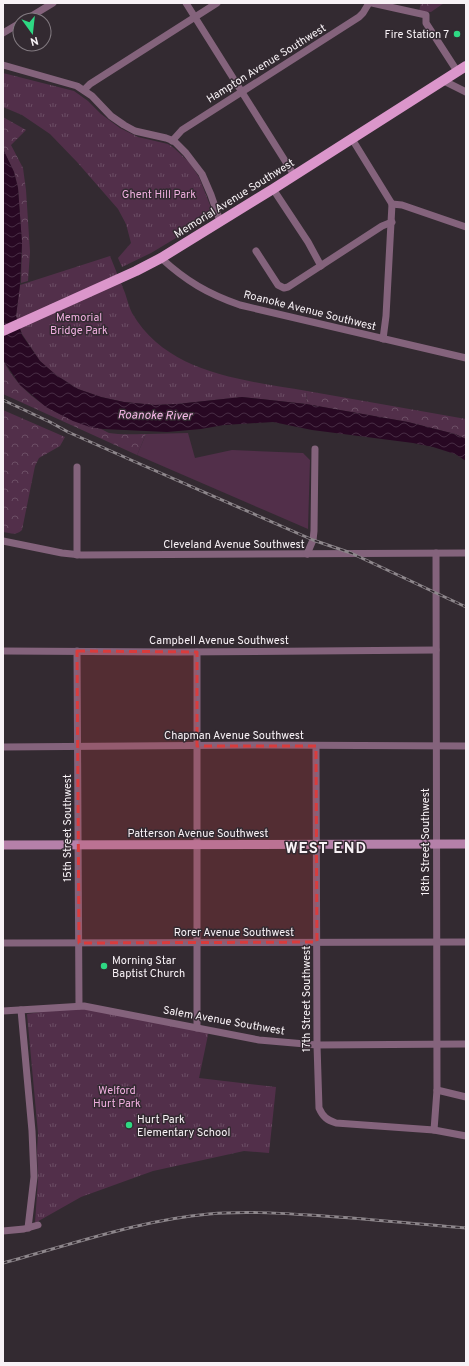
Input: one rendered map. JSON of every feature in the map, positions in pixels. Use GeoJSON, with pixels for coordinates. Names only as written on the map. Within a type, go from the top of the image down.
{"type":"FeatureCollection","features":[{"type":"Feature","properties":{"kind":"main road","name":"Memorial Avenue Southwest"},"geometry":{"type":"LineString","coordinates":[[3,331],[136,271],[161,258],[273,189],[466,66]]}},
{"type":"Feature","properties":{"kind":"main road","name":"Patterson Avenue Southwest"},"geometry":{"type":"LineString","coordinates":[[3,845],[466,844]]}},
{"type":"Feature","properties":{"kind":"street"},"geometry":{"type":"LineString","coordinates":[[38,12],[53,3]]}},
{"type":"Feature","properties":{"kind":"street"},"geometry":{"type":"LineString","coordinates":[[186,3],[294,175]]}},
{"type":"Feature","properties":{"kind":"street"},"geometry":{"type":"LineString","coordinates":[[84,90],[90,84],[217,3]]}},
{"type":"Feature","properties":{"kind":"street"},"geometry":{"type":"LineString","coordinates":[[370,3],[426,15],[426,24],[457,71]]}},
{"type":"Feature","properties":{"kind":"street","name":"Hampton Avenue Southwest"},"geometry":{"type":"LineString","coordinates":[[172,140],[182,130],[359,17],[370,3]]}},
{"type":"Feature","properties":{"kind":"street"},"geometry":{"type":"LineString","coordinates":[[3,33],[12,28]]}},
{"type":"Feature","properties":{"kind":"street"},"geometry":{"type":"LineString","coordinates":[[3,66],[77,86],[92,96],[111,116],[124,125],[140,132],[172,140],[186,153],[202,174],[220,222]]}},
{"type":"Feature","properties":{"kind":"street"},"geometry":{"type":"LineString","coordinates":[[444,81],[466,92]]}},
{"type":"Feature","properties":{"kind":"street"},"geometry":{"type":"LineString","coordinates":[[352,139],[392,204],[386,316],[383,339]]}},
{"type":"Feature","properties":{"kind":"street"},"geometry":{"type":"LineString","coordinates":[[273,189],[308,242],[321,266]]}},
{"type":"Feature","properties":{"kind":"street"},"geometry":{"type":"LineString","coordinates":[[392,204],[402,205],[466,228]]}},
{"type":"Feature","properties":{"kind":"street"},"geometry":{"type":"LineString","coordinates":[[256,251],[278,285],[284,288],[288,287],[382,226],[392,222]]}},
{"type":"Feature","properties":{"kind":"street","name":"Roanoke Avenue Southwest"},"geometry":{"type":"LineString","coordinates":[[161,258],[196,286],[224,299],[257,310],[466,358]]}},
{"type":"Feature","properties":{"kind":"street"},"geometry":{"type":"LineString","coordinates":[[307,554],[313,540],[314,531],[315,449]]}},
{"type":"Feature","properties":{"kind":"street"},"geometry":{"type":"LineString","coordinates":[[77,467],[77,555]]}},
{"type":"Feature","properties":{"kind":"street","name":"Cleveland Avenue Southwest"},"geometry":{"type":"LineString","coordinates":[[3,541],[77,555],[466,553]]}},
{"type":"Feature","properties":{"kind":"street","name":"18th Street Southwest"},"geometry":{"type":"LineString","coordinates":[[434,1130],[437,1090],[436,553]]}},
{"type":"Feature","properties":{"kind":"street","name":"Campbell Avenue Southwest"},"geometry":{"type":"LineString","coordinates":[[3,651],[197,652],[436,650]]}},
{"type":"Feature","properties":{"kind":"street","name":"15th Street Southwest"},"geometry":{"type":"LineString","coordinates":[[77,651],[79,1006]]}},
{"type":"Feature","properties":{"kind":"street"},"geometry":{"type":"LineString","coordinates":[[197,652],[198,1028]]}},
{"type":"Feature","properties":{"kind":"street","name":"17th Street Southwest"},"geometry":{"type":"LineString","coordinates":[[316,746],[317,1045],[319,1108],[323,1116],[329,1121],[336,1123],[434,1130]]}},
{"type":"Feature","properties":{"kind":"street","name":"Chapman Avenue Southwest"},"geometry":{"type":"LineString","coordinates":[[3,747],[466,746]]}},
{"type":"Feature","properties":{"kind":"street","name":"Rorer Avenue Southwest"},"geometry":{"type":"LineString","coordinates":[[3,943],[466,942]]}},
{"type":"Feature","properties":{"kind":"street","name":"Salem Avenue Southwest"},"geometry":{"type":"LineString","coordinates":[[3,1011],[79,1006],[259,1040],[317,1045],[466,1044]]}},
{"type":"Feature","properties":{"kind":"street"},"geometry":{"type":"LineString","coordinates":[[21,1010],[31,1116],[34,1177],[28,1228]]}},
{"type":"Feature","properties":{"kind":"street"},"geometry":{"type":"LineString","coordinates":[[437,1090],[466,1097]]}},
{"type":"Feature","properties":{"kind":"street"},"geometry":{"type":"LineString","coordinates":[[434,1130],[466,1136]]}},
{"type":"Feature","properties":{"kind":"street"},"geometry":{"type":"LineString","coordinates":[[3,1231],[28,1228],[38,1225]]}},
{"type":"Feature","properties":{"kind":"highlighted area"},"geometry":{"type":"Polygon","coordinates":[[[77,651],[197,652],[197,746],[316,746],[317,942],[79,943],[77,651]]]}},
{"type":"Feature","properties":{"kind":"green space"},"geometry":{"type":"Polygon","coordinates":[[[421,3],[444,3],[431,12],[419,11],[421,3]]]}},
{"type":"Feature","properties":{"kind":"green space","name":"Ghent Hill Park"},"geometry":{"type":"Polygon","coordinates":[[[3,73],[74,91],[120,128],[138,137],[168,144],[174,148],[189,162],[199,177],[210,205],[211,217],[151,253],[122,267],[118,258],[131,243],[126,224],[118,209],[50,134],[22,115],[3,107],[3,73]]]}},
{"type":"Feature","properties":{"kind":"green space"},"geometry":{"type":"Polygon","coordinates":[[[3,117],[26,130],[11,145],[23,168],[26,190],[30,252],[28,281],[21,283],[22,243],[18,188],[14,172],[3,149],[3,117]]]}},
{"type":"Feature","properties":{"kind":"green space","name":"Memorial Bridge Park"},"geometry":{"type":"Polygon","coordinates":[[[110,256],[132,313],[147,333],[165,349],[186,362],[209,371],[233,378],[307,391],[306,404],[242,397],[155,405],[124,402],[101,397],[78,389],[56,375],[40,361],[22,334],[16,316],[20,285],[110,256]]]}},
{"type":"Feature","properties":{"kind":"green space"},"geometry":{"type":"Polygon","coordinates":[[[3,360],[20,385],[44,405],[58,413],[72,420],[109,433],[146,434],[137,455],[3,394],[3,360]]]}},
{"type":"Feature","properties":{"kind":"green space"},"geometry":{"type":"Polygon","coordinates":[[[307,391],[466,419],[466,439],[455,434],[408,422],[306,404],[307,391]]]}},
{"type":"Feature","properties":{"kind":"green space"},"geometry":{"type":"Polygon","coordinates":[[[3,410],[65,437],[60,446],[39,458],[35,466],[22,530],[15,534],[3,532],[3,410]]]}},
{"type":"Feature","properties":{"kind":"green space"},"geometry":{"type":"Polygon","coordinates":[[[188,433],[195,458],[232,450],[303,453],[310,460],[308,529],[137,455],[146,434],[188,433]]]}},
{"type":"Feature","properties":{"kind":"green space","name":"Welford Hurt Park"},"geometry":{"type":"Polygon","coordinates":[[[79,1006],[209,1030],[199,1078],[276,1087],[269,1153],[244,1151],[153,1171],[81,1197],[35,1223],[38,1179],[38,1133],[27,1014],[79,1006]]]}},
{"type":"Feature","properties":{"kind":"water","name":"Roanoke River"},"geometry":{"type":"Polygon","coordinates":[[[3,149],[14,172],[18,188],[22,243],[20,285],[16,316],[22,335],[40,361],[56,375],[78,389],[101,397],[124,402],[155,405],[242,397],[306,404],[408,422],[455,434],[466,439],[466,461],[455,454],[433,447],[312,430],[273,422],[224,425],[167,432],[103,429],[90,427],[73,421],[46,407],[20,385],[3,360],[3,149]]]}},
{"type":"Feature","properties":{"kind":"railway"},"geometry":{"type":"LineString","coordinates":[[3,400],[68,432],[313,540],[351,553],[466,607]]}},
{"type":"Feature","properties":{"kind":"railway"},"geometry":{"type":"LineString","coordinates":[[3,1263],[131,1227],[183,1217],[221,1213],[246,1212],[284,1214],[466,1228]]}},
{"type":"Feature","properties":{"kind":"place","name":"Fire Station 7"},"geometry":{"type":"Point","coordinates":[457,34]}},
{"type":"Feature","properties":{"kind":"place","name":"Morning Star Baptist Church"},"geometry":{"type":"Point","coordinates":[104,966]}},
{"type":"Feature","properties":{"kind":"place","name":"Hurt Park Elementary School"},"geometry":{"type":"Point","coordinates":[129,1125]}},
{"type":"Feature","properties":{"kind":"district","name":"WEST END"},"geometry":{"type":"Point","coordinates":[326,848]}}]}
